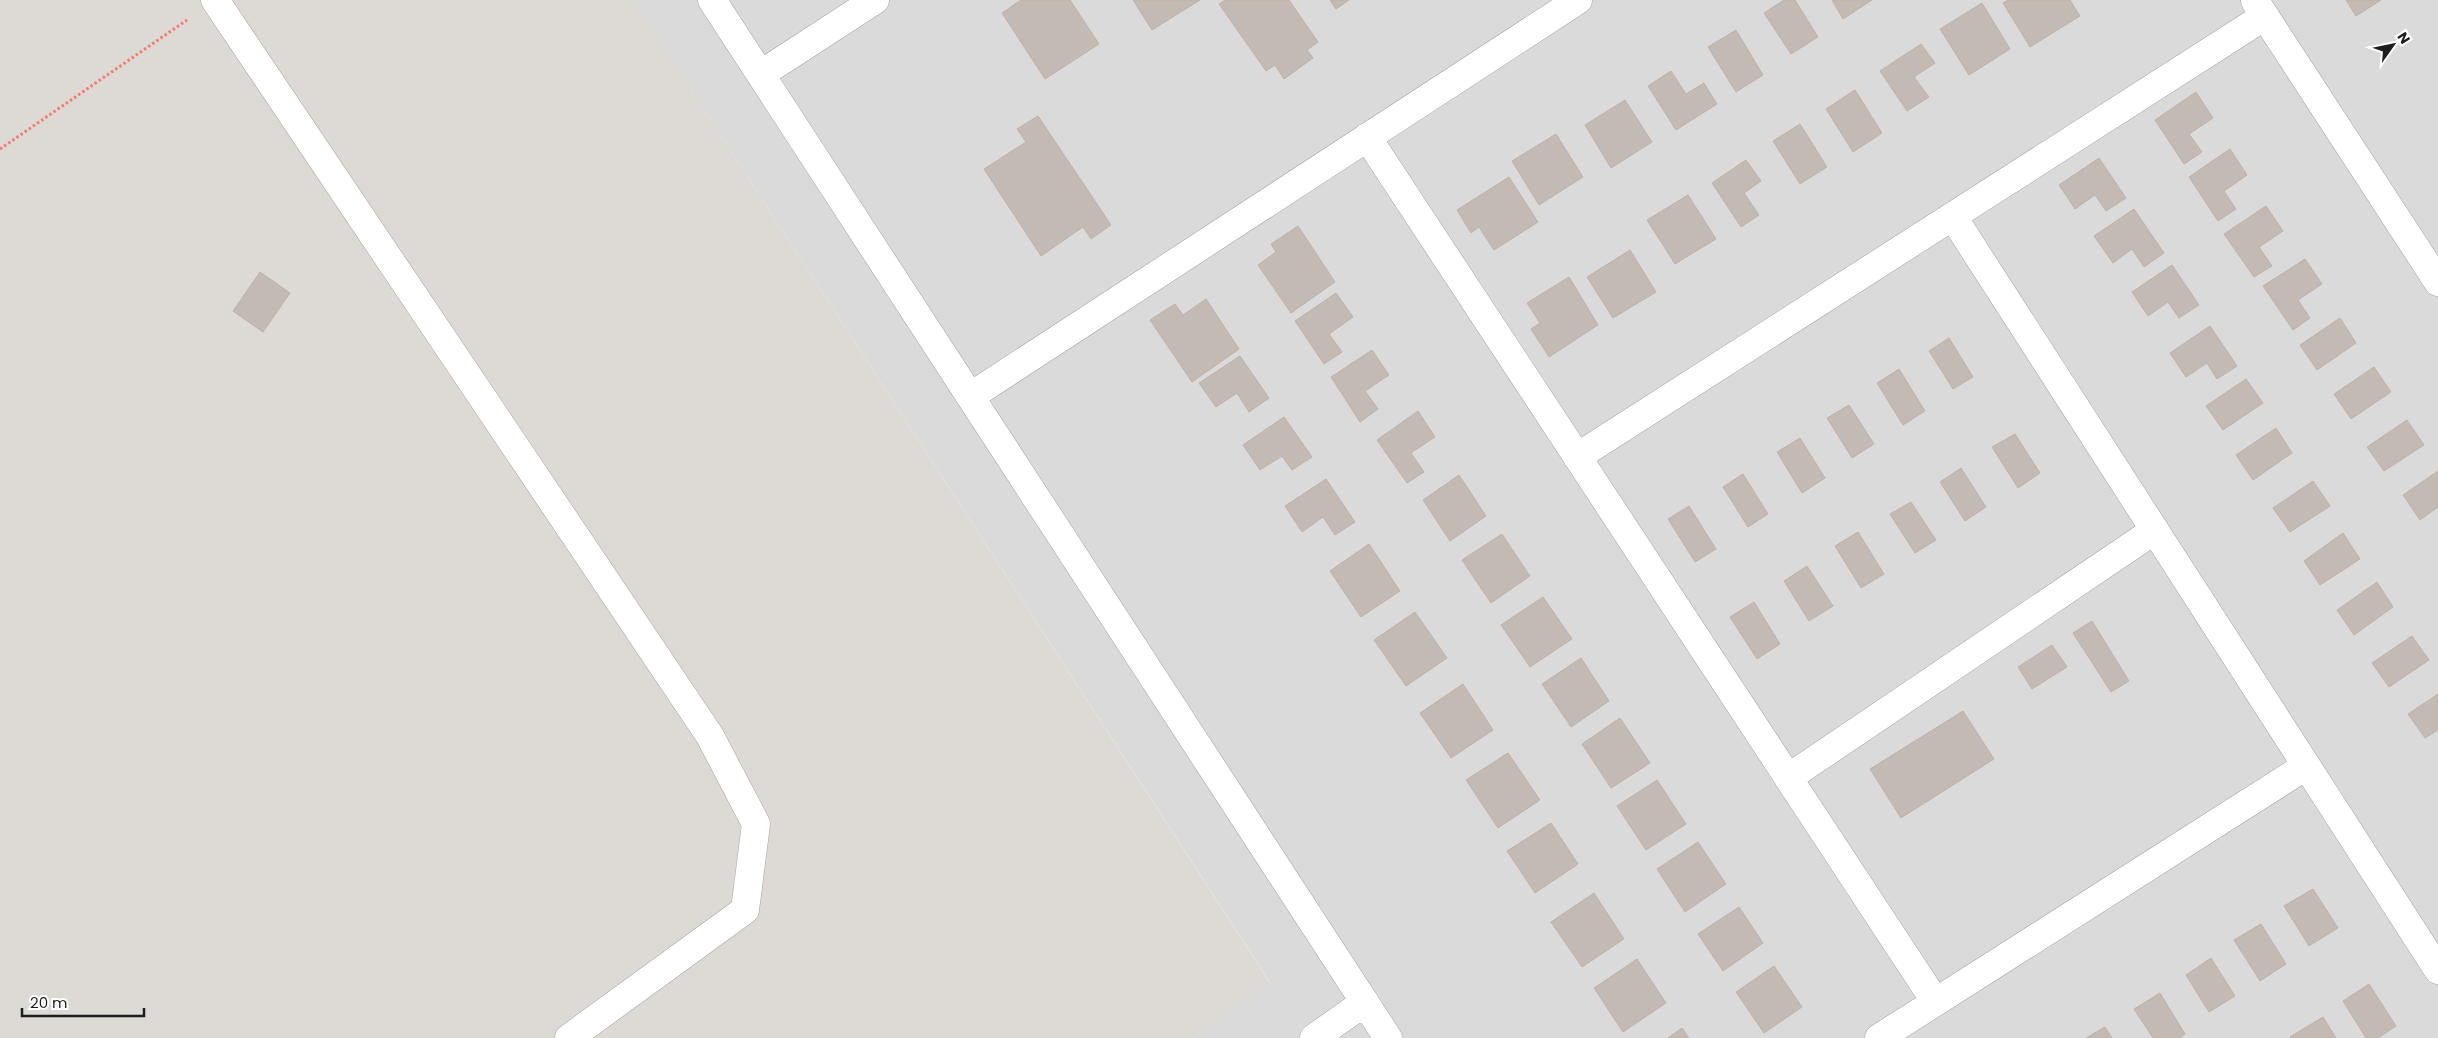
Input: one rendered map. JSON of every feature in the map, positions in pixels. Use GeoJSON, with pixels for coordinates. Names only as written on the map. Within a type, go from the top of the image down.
{"type":"FeatureCollection","features":[{"type":"Feature","properties":{"kind":"street"},"geometry":{"type":"LineString","coordinates":[[215,0],[710,736],[756,824],[745,910],[569,1038]]}},
{"type":"Feature","properties":{"kind":"street"},"geometry":{"type":"LineString","coordinates":[[712,0],[1388,1038]]}},
{"type":"Feature","properties":{"kind":"street"},"geometry":{"type":"LineString","coordinates":[[761,74],[875,0]]}},
{"type":"Feature","properties":{"kind":"street"},"geometry":{"type":"LineString","coordinates":[[970,396],[1578,0]]}},
{"type":"Feature","properties":{"kind":"street"},"geometry":{"type":"LineString","coordinates":[[1577,456],[1953,217],[2260,8],[2438,282]]}},
{"type":"Feature","properties":{"kind":"street"},"geometry":{"type":"LineString","coordinates":[[1367,137],[1935,1001]]}},
{"type":"Feature","properties":{"kind":"street"},"geometry":{"type":"LineString","coordinates":[[1953,217],[2438,970]]}},
{"type":"Feature","properties":{"kind":"street"},"geometry":{"type":"LineString","coordinates":[[1788,778],[2155,530]]}},
{"type":"Feature","properties":{"kind":"street"},"geometry":{"type":"LineString","coordinates":[[1879,1038],[2306,766]]}},
{"type":"Feature","properties":{"kind":"street"},"geometry":{"type":"LineString","coordinates":[[1314,1038],[1365,1002]]}},
{"type":"Feature","properties":{"kind":"path"},"geometry":{"type":"LineString","coordinates":[[0,149],[215,0]]}},
{"type":"Feature","properties":{"kind":"shaded area"},"geometry":{"type":"Polygon","coordinates":[[[0,0],[633,0],[1270,983],[1193,1038],[0,1038],[0,0]]]}},
{"type":"Feature","properties":{"kind":"shaded area"},"geometry":{"type":"Polygon","coordinates":[[[633,0],[2438,0],[2438,1038],[1193,1038],[1270,982],[633,0]]]}},
{"type":"Feature","properties":{"kind":"building"},"geometry":{"type":"Polygon","coordinates":[[[1021,0],[1070,0],[1099,44],[1045,79],[1002,13],[1021,0]]]}},
{"type":"Feature","properties":{"kind":"building"},"geometry":{"type":"Polygon","coordinates":[[[1133,0],[1200,0],[1152,30],[1133,0]]]}},
{"type":"Feature","properties":{"kind":"building"},"geometry":{"type":"Polygon","coordinates":[[[1225,0],[1289,0],[1318,42],[1307,50],[1313,58],[1284,79],[1275,65],[1266,71],[1219,4],[1225,0]]]}},
{"type":"Feature","properties":{"kind":"building"},"geometry":{"type":"Polygon","coordinates":[[[1330,0],[1349,0],[1336,9],[1330,0]]]}},
{"type":"Feature","properties":{"kind":"building"},"geometry":{"type":"Polygon","coordinates":[[[1784,0],[1795,0],[1818,37],[1791,54],[1764,13],[1784,0]]]}},
{"type":"Feature","properties":{"kind":"building"},"geometry":{"type":"Polygon","coordinates":[[[1832,0],[1872,0],[1843,19],[1832,0]]]}},
{"type":"Feature","properties":{"kind":"building"},"geometry":{"type":"Polygon","coordinates":[[[2008,0],[2070,0],[2080,16],[2030,47],[2003,3],[2008,0]]]}},
{"type":"Feature","properties":{"kind":"building"},"geometry":{"type":"Polygon","coordinates":[[[2346,0],[2381,0],[2356,16],[2346,0]]]}},
{"type":"Feature","properties":{"kind":"building"},"geometry":{"type":"Polygon","coordinates":[[[1982,3],[2010,49],[1969,75],[1940,29],[1982,3]]]}},
{"type":"Feature","properties":{"kind":"building"},"geometry":{"type":"Polygon","coordinates":[[[1736,30],[1763,75],[1736,92],[1708,47],[1736,30]]]}},
{"type":"Feature","properties":{"kind":"building"},"geometry":{"type":"Polygon","coordinates":[[[1921,44],[1935,63],[1914,77],[1929,97],[1907,111],[1880,71],[1921,44]]]}},
{"type":"Feature","properties":{"kind":"building"},"geometry":{"type":"Polygon","coordinates":[[[1671,71],[1686,94],[1704,83],[1717,104],[1676,130],[1648,86],[1671,71]]]}},
{"type":"Feature","properties":{"kind":"building"},"geometry":{"type":"Polygon","coordinates":[[[1855,90],[1882,133],[1853,152],[1826,109],[1855,90]]]}},
{"type":"Feature","properties":{"kind":"building"},"geometry":{"type":"Polygon","coordinates":[[[2196,92],[2213,118],[2189,134],[2202,152],[2184,164],[2155,120],[2196,92]]]}},
{"type":"Feature","properties":{"kind":"building"},"geometry":{"type":"Polygon","coordinates":[[[1625,100],[1652,142],[1611,168],[1585,125],[1625,100]]]}},
{"type":"Feature","properties":{"kind":"building"},"geometry":{"type":"Polygon","coordinates":[[[1038,116],[1111,225],[1091,239],[1083,227],[1041,256],[984,169],[1026,142],[1017,129],[1038,116]]]}},
{"type":"Feature","properties":{"kind":"building"},"geometry":{"type":"Polygon","coordinates":[[[1800,124],[1827,167],[1800,184],[1773,141],[1800,124]]]}},
{"type":"Feature","properties":{"kind":"building"},"geometry":{"type":"Polygon","coordinates":[[[1556,134],[1583,177],[1539,205],[1512,161],[1556,134]]]}},
{"type":"Feature","properties":{"kind":"building"},"geometry":{"type":"Polygon","coordinates":[[[2230,149],[2247,175],[2224,191],[2236,209],[2218,221],[2189,177],[2230,149]]]}},
{"type":"Feature","properties":{"kind":"building"},"geometry":{"type":"Polygon","coordinates":[[[2099,158],[2126,198],[2106,211],[2095,195],[2075,209],[2059,185],[2099,158]]]}},
{"type":"Feature","properties":{"kind":"building"},"geometry":{"type":"Polygon","coordinates":[[[1746,160],[1761,181],[1744,193],[1759,215],[1741,227],[1712,183],[1746,160]]]}},
{"type":"Feature","properties":{"kind":"building"},"geometry":{"type":"Polygon","coordinates":[[[1509,177],[1538,222],[1494,250],[1479,227],[1471,233],[1457,210],[1509,177]]]}},
{"type":"Feature","properties":{"kind":"building"},"geometry":{"type":"Polygon","coordinates":[[[1688,195],[1716,239],[1675,264],[1647,220],[1688,195]]]}},
{"type":"Feature","properties":{"kind":"building"},"geometry":{"type":"Polygon","coordinates":[[[2266,206],[2283,231],[2259,247],[2272,266],[2254,277],[2224,234],[2266,206]]]}},
{"type":"Feature","properties":{"kind":"building"},"geometry":{"type":"Polygon","coordinates":[[[2134,209],[2164,253],[2144,267],[2132,249],[2113,263],[2094,236],[2134,209]]]}},
{"type":"Feature","properties":{"kind":"building"},"geometry":{"type":"Polygon","coordinates":[[[1298,226],[1335,282],[1291,313],[1258,265],[1276,252],[1271,244],[1298,226]]]}},
{"type":"Feature","properties":{"kind":"building"},"geometry":{"type":"Polygon","coordinates":[[[1630,250],[1656,292],[1613,318],[1587,277],[1630,250]]]}},
{"type":"Feature","properties":{"kind":"building"},"geometry":{"type":"Polygon","coordinates":[[[2305,259],[2322,284],[2298,300],[2310,318],[2293,330],[2263,286],[2305,259]]]}},
{"type":"Feature","properties":{"kind":"building"},"geometry":{"type":"Polygon","coordinates":[[[2172,265],[2199,305],[2179,318],[2168,302],[2148,316],[2132,292],[2172,265]]]}},
{"type":"Feature","properties":{"kind":"building"},"geometry":{"type":"Polygon","coordinates":[[[260,272],[290,293],[263,332],[233,311],[260,272]]]}},
{"type":"Feature","properties":{"kind":"building"},"geometry":{"type":"Polygon","coordinates":[[[1569,277],[1598,325],[1549,357],[1531,329],[1540,323],[1527,303],[1569,277]]]}},
{"type":"Feature","properties":{"kind":"building"},"geometry":{"type":"Polygon","coordinates":[[[1336,293],[1353,317],[1329,334],[1342,352],[1324,364],[1295,321],[1336,293]]]}},
{"type":"Feature","properties":{"kind":"building"},"geometry":{"type":"Polygon","coordinates":[[[1206,299],[1239,349],[1192,382],[1150,320],[1175,304],[1183,315],[1206,299]]]}},
{"type":"Feature","properties":{"kind":"building"},"geometry":{"type":"Polygon","coordinates":[[[2340,318],[2356,343],[2317,370],[2300,345],[2340,318]]]}},
{"type":"Feature","properties":{"kind":"building"},"geometry":{"type":"Polygon","coordinates":[[[2210,326],[2237,366],[2217,379],[2207,363],[2186,377],[2170,353],[2210,326]]]}},
{"type":"Feature","properties":{"kind":"building"},"geometry":{"type":"Polygon","coordinates":[[[1949,338],[1973,377],[1953,389],[1929,351],[1949,338]]]}},
{"type":"Feature","properties":{"kind":"building"},"geometry":{"type":"Polygon","coordinates":[[[1372,350],[1389,375],[1365,391],[1378,409],[1360,422],[1331,377],[1372,350]]]}},
{"type":"Feature","properties":{"kind":"building"},"geometry":{"type":"Polygon","coordinates":[[[1240,356],[1269,398],[1249,412],[1237,393],[1216,407],[1199,383],[1240,356]]]}},
{"type":"Feature","properties":{"kind":"building"},"geometry":{"type":"Polygon","coordinates":[[[2374,367],[2391,392],[2351,419],[2334,394],[2374,367]]]}},
{"type":"Feature","properties":{"kind":"building"},"geometry":{"type":"Polygon","coordinates":[[[1899,369],[1925,411],[1903,425],[1877,383],[1899,369]]]}},
{"type":"Feature","properties":{"kind":"building"},"geometry":{"type":"Polygon","coordinates":[[[2246,379],[2263,403],[2223,430],[2206,406],[2246,379]]]}},
{"type":"Feature","properties":{"kind":"building"},"geometry":{"type":"Polygon","coordinates":[[[1849,405],[1874,444],[1852,458],[1827,418],[1849,405]]]}},
{"type":"Feature","properties":{"kind":"building"},"geometry":{"type":"Polygon","coordinates":[[[1418,411],[1435,437],[1411,453],[1424,472],[1407,483],[1377,440],[1418,411]]]}},
{"type":"Feature","properties":{"kind":"building"},"geometry":{"type":"Polygon","coordinates":[[[1284,417],[1312,457],[1292,470],[1282,456],[1260,470],[1243,445],[1284,417]]]}},
{"type":"Feature","properties":{"kind":"building"},"geometry":{"type":"Polygon","coordinates":[[[2407,420],[2424,445],[2384,471],[2367,447],[2407,420]]]}},
{"type":"Feature","properties":{"kind":"building"},"geometry":{"type":"Polygon","coordinates":[[[2276,428],[2292,453],[2253,480],[2236,455],[2276,428]]]}},
{"type":"Feature","properties":{"kind":"building"},"geometry":{"type":"Polygon","coordinates":[[[2015,434],[2040,473],[2018,488],[1992,447],[2015,434]]]}},
{"type":"Feature","properties":{"kind":"building"},"geometry":{"type":"Polygon","coordinates":[[[1800,438],[1825,478],[1802,493],[1777,452],[1800,438]]]}},
{"type":"Feature","properties":{"kind":"building"},"geometry":{"type":"Polygon","coordinates":[[[1961,468],[1986,507],[1965,521],[1940,482],[1961,468]]]}},
{"type":"Feature","properties":{"kind":"building"},"geometry":{"type":"Polygon","coordinates":[[[2438,471],[2438,507],[2420,520],[2403,495],[2438,471]]]}},
{"type":"Feature","properties":{"kind":"building"},"geometry":{"type":"Polygon","coordinates":[[[1743,474],[1768,514],[1748,527],[1723,487],[1743,474]]]}},
{"type":"Feature","properties":{"kind":"building"},"geometry":{"type":"Polygon","coordinates":[[[1459,475],[1486,516],[1450,541],[1423,500],[1459,475]]]}},
{"type":"Feature","properties":{"kind":"building"},"geometry":{"type":"Polygon","coordinates":[[[1326,479],[1355,522],[1335,535],[1323,517],[1302,532],[1285,506],[1326,479]]]}},
{"type":"Feature","properties":{"kind":"building"},"geometry":{"type":"Polygon","coordinates":[[[2313,481],[2330,506],[2290,532],[2273,508],[2313,481]]]}},
{"type":"Feature","properties":{"kind":"building"},"geometry":{"type":"Polygon","coordinates":[[[1911,502],[1936,540],[1915,553],[1890,514],[1911,502]]]}},
{"type":"Feature","properties":{"kind":"building"},"geometry":{"type":"Polygon","coordinates":[[[1689,506],[1716,549],[1695,562],[1668,519],[1689,506]]]}},
{"type":"Feature","properties":{"kind":"building"},"geometry":{"type":"Polygon","coordinates":[[[1858,532],[1884,574],[1861,588],[1835,546],[1858,532]]]}},
{"type":"Feature","properties":{"kind":"building"},"geometry":{"type":"Polygon","coordinates":[[[2343,533],[2360,559],[2320,585],[2304,561],[2343,533]]]}},
{"type":"Feature","properties":{"kind":"building"},"geometry":{"type":"Polygon","coordinates":[[[1502,534],[1530,576],[1491,603],[1462,560],[1502,534]]]}},
{"type":"Feature","properties":{"kind":"building"},"geometry":{"type":"Polygon","coordinates":[[[1369,544],[1400,591],[1361,617],[1330,571],[1369,544]]]}},
{"type":"Feature","properties":{"kind":"building"},"geometry":{"type":"Polygon","coordinates":[[[1807,566],[1833,606],[1809,621],[1784,581],[1807,566]]]}},
{"type":"Feature","properties":{"kind":"building"},"geometry":{"type":"Polygon","coordinates":[[[2377,582],[2393,607],[2354,635],[2337,610],[2377,582]]]}},
{"type":"Feature","properties":{"kind":"building"},"geometry":{"type":"Polygon","coordinates":[[[1543,597],[1572,639],[1530,667],[1501,625],[1543,597]]]}},
{"type":"Feature","properties":{"kind":"building"},"geometry":{"type":"Polygon","coordinates":[[[1754,602],[1780,644],[1757,659],[1730,617],[1754,602]]]}},
{"type":"Feature","properties":{"kind":"building"},"geometry":{"type":"Polygon","coordinates":[[[1415,612],[1447,658],[1406,686],[1374,640],[1415,612]]]}},
{"type":"Feature","properties":{"kind":"building"},"geometry":{"type":"Polygon","coordinates":[[[2092,621],[2129,681],[2111,692],[2073,633],[2092,621]]]}},
{"type":"Feature","properties":{"kind":"building"},"geometry":{"type":"Polygon","coordinates":[[[2412,636],[2429,660],[2389,687],[2372,663],[2412,636]]]}},
{"type":"Feature","properties":{"kind":"building"},"geometry":{"type":"Polygon","coordinates":[[[2052,645],[2067,667],[2032,689],[2018,667],[2052,645]]]}},
{"type":"Feature","properties":{"kind":"building"},"geometry":{"type":"Polygon","coordinates":[[[1581,658],[1609,701],[1571,727],[1542,684],[1581,658]]]}},
{"type":"Feature","properties":{"kind":"building"},"geometry":{"type":"Polygon","coordinates":[[[1463,684],[1493,730],[1451,758],[1420,713],[1463,684]]]}},
{"type":"Feature","properties":{"kind":"building"},"geometry":{"type":"Polygon","coordinates":[[[2438,694],[2438,730],[2425,738],[2408,714],[2438,694]]]}},
{"type":"Feature","properties":{"kind":"building"},"geometry":{"type":"Polygon","coordinates":[[[1963,711],[1994,759],[1901,818],[1870,769],[1963,711]]]}},
{"type":"Feature","properties":{"kind":"building"},"geometry":{"type":"Polygon","coordinates":[[[1620,718],[1650,763],[1611,788],[1582,744],[1620,718]]]}},
{"type":"Feature","properties":{"kind":"building"},"geometry":{"type":"Polygon","coordinates":[[[1508,753],[1540,800],[1498,828],[1466,780],[1508,753]]]}},
{"type":"Feature","properties":{"kind":"building"},"geometry":{"type":"Polygon","coordinates":[[[1657,780],[1686,824],[1646,850],[1617,806],[1657,780]]]}},
{"type":"Feature","properties":{"kind":"building"},"geometry":{"type":"Polygon","coordinates":[[[1551,823],[1578,864],[1535,893],[1507,851],[1551,823]]]}},
{"type":"Feature","properties":{"kind":"building"},"geometry":{"type":"Polygon","coordinates":[[[1698,842],[1726,884],[1685,912],[1657,869],[1698,842]]]}},
{"type":"Feature","properties":{"kind":"building"},"geometry":{"type":"Polygon","coordinates":[[[2313,889],[2338,928],[2309,946],[2284,906],[2313,889]]]}},
{"type":"Feature","properties":{"kind":"building"},"geometry":{"type":"Polygon","coordinates":[[[1594,893],[1624,939],[1582,967],[1551,922],[1594,893]]]}},
{"type":"Feature","properties":{"kind":"building"},"geometry":{"type":"Polygon","coordinates":[[[1739,907],[1763,943],[1723,971],[1698,934],[1739,907]]]}},
{"type":"Feature","properties":{"kind":"building"},"geometry":{"type":"Polygon","coordinates":[[[2261,924],[2286,964],[2260,981],[2234,940],[2261,924]]]}},
{"type":"Feature","properties":{"kind":"building"},"geometry":{"type":"Polygon","coordinates":[[[2211,958],[2235,996],[2209,1012],[2186,975],[2211,958]]]}},
{"type":"Feature","properties":{"kind":"building"},"geometry":{"type":"Polygon","coordinates":[[[1637,959],[1666,1003],[1623,1032],[1594,988],[1637,959]]]}},
{"type":"Feature","properties":{"kind":"building"},"geometry":{"type":"Polygon","coordinates":[[[1774,966],[1802,1007],[1764,1033],[1736,992],[1774,966]]]}},
{"type":"Feature","properties":{"kind":"building"},"geometry":{"type":"Polygon","coordinates":[[[2369,984],[2396,1026],[2378,1038],[2366,1038],[2343,1001],[2369,984]]]}},
{"type":"Feature","properties":{"kind":"building"},"geometry":{"type":"Polygon","coordinates":[[[2160,993],[2185,1034],[2180,1038],[2153,1038],[2134,1009],[2160,993]]]}},
{"type":"Feature","properties":{"kind":"building"},"geometry":{"type":"Polygon","coordinates":[[[2323,1017],[2336,1038],[2290,1037],[2323,1017]]]}},
{"type":"Feature","properties":{"kind":"building"},"geometry":{"type":"Polygon","coordinates":[[[2105,1027],[2112,1038],[2086,1038],[2105,1027]]]}},
{"type":"Feature","properties":{"kind":"building"},"geometry":{"type":"Polygon","coordinates":[[[1682,1028],[1689,1038],[1668,1038],[1682,1028]]]}}]}
